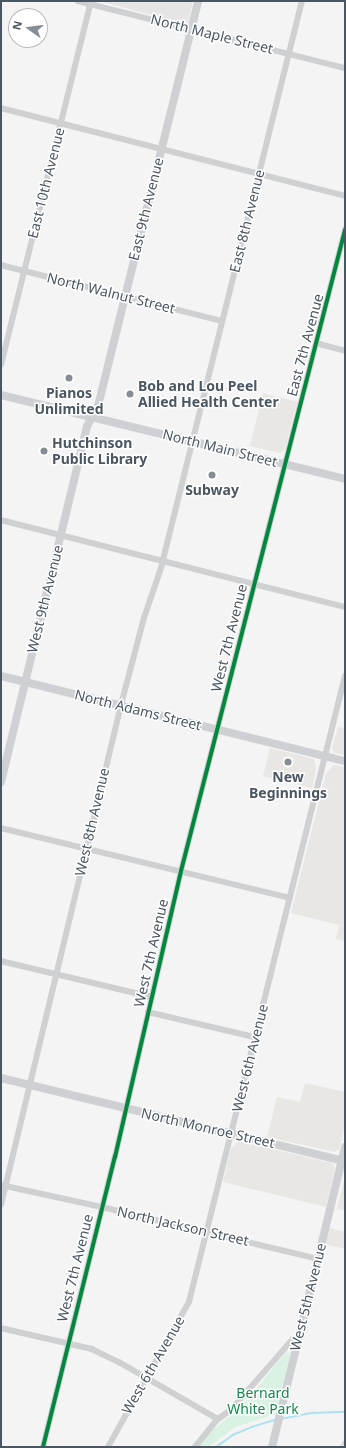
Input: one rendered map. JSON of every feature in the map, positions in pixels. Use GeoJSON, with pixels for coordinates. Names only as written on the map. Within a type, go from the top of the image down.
{"type":"FeatureCollection","features":[{"type":"Feature","properties":{"kind":"street","name":"North Maple Street"},"geometry":{"type":"LineString","coordinates":[[78,1],[91,2],[345,68]]}},
{"type":"Feature","properties":{"kind":"street","name":"East 9th Avenue"},"geometry":{"type":"LineString","coordinates":[[92,417],[98,406],[198,1]]}},
{"type":"Feature","properties":{"kind":"street","name":"East 8th Avenue"},"geometry":{"type":"LineString","coordinates":[[192,442],[302,1]]}},
{"type":"Feature","properties":{"kind":"street","name":"East 10th Avenue"},"geometry":{"type":"LineString","coordinates":[[1,365],[91,2]]}},
{"type":"Feature","properties":{"kind":"street"},"geometry":{"type":"LineString","coordinates":[[1,108],[345,196]]}},
{"type":"Feature","properties":{"kind":"street","name":"East 7th Avenue"},"geometry":{"type":"LineString","coordinates":[[286,465],[345,230]]}},
{"type":"Feature","properties":{"kind":"street","name":"North Walnut Street"},"geometry":{"type":"LineString","coordinates":[[1,265],[222,320]]}},
{"type":"Feature","properties":{"kind":"street"},"geometry":{"type":"LineString","coordinates":[[316,344],[345,351]]}},
{"type":"Feature","properties":{"kind":"street","name":"North Main Street"},"geometry":{"type":"LineString","coordinates":[[1,395],[345,479]]}},
{"type":"Feature","properties":{"kind":"street","name":"West 9th Avenue"},"geometry":{"type":"LineString","coordinates":[[1,782],[60,534],[87,426],[92,417]]}},
{"type":"Feature","properties":{"kind":"street","name":"West 8th Avenue"},"geometry":{"type":"LineString","coordinates":[[1,1205],[3,1186],[31,1086],[121,705],[144,618],[163,561],[192,442]]}},
{"type":"Feature","properties":{"kind":"street","name":"West 7th Avenue"},"geometry":{"type":"LineString","coordinates":[[42,1447],[126,1108],[181,871],[286,465]]}},
{"type":"Feature","properties":{"kind":"street"},"geometry":{"type":"LineString","coordinates":[[1,520],[345,607]]}},
{"type":"Feature","properties":{"kind":"street","name":"North Adams Street"},"geometry":{"type":"LineString","coordinates":[[1,676],[345,761]]}},
{"type":"Feature","properties":{"kind":"street","name":"West 6th Avenue"},"geometry":{"type":"LineString","coordinates":[[108,1447],[179,1321],[188,1302],[207,1232],[345,676]]}},
{"type":"Feature","properties":{"kind":"street"},"geometry":{"type":"LineString","coordinates":[[1,828],[290,898]]}},
{"type":"Feature","properties":{"kind":"street"},"geometry":{"type":"LineString","coordinates":[[1,961],[152,997]]}},
{"type":"Feature","properties":{"kind":"street"},"geometry":{"type":"LineString","coordinates":[[148,1012],[255,1037]]}},
{"type":"Feature","properties":{"kind":"street","name":"North Monroe Street"},"geometry":{"type":"LineString","coordinates":[[1,1078],[343,1160]]}},
{"type":"Feature","properties":{"kind":"street","name":"West 5th Avenue"},"geometry":{"type":"LineString","coordinates":[[272,1447],[345,1147]]}},
{"type":"Feature","properties":{"kind":"street","name":"North Jackson Street"},"geometry":{"type":"LineString","coordinates":[[3,1186],[102,1207],[318,1259]]}},
{"type":"Feature","properties":{"kind":"street"},"geometry":{"type":"LineString","coordinates":[[1,1328],[92,1349],[119,1362],[218,1419]]}},
{"type":"Feature","properties":{"kind":"street"},"geometry":{"type":"LineString","coordinates":[[195,1447],[218,1419],[231,1410],[293,1339],[298,1340]]}},
{"type":"Feature","properties":{"kind":"shaded area"},"geometry":{"type":"Polygon","coordinates":[[[98,1],[193,1],[188,22],[184,23],[98,1]]]}},
{"type":"Feature","properties":{"kind":"shaded area"},"geometry":{"type":"Polygon","coordinates":[[[263,393],[297,402],[285,449],[280,453],[250,446],[263,393]]]}},
{"type":"Feature","properties":{"kind":"shaded area"},"geometry":{"type":"Polygon","coordinates":[[[338,727],[345,728],[345,755],[335,753],[332,749],[338,727]]]}},
{"type":"Feature","properties":{"kind":"shaded area"},"geometry":{"type":"Polygon","coordinates":[[[270,748],[314,759],[316,768],[312,788],[263,776],[270,748]]]}},
{"type":"Feature","properties":{"kind":"shaded area"},"geometry":{"type":"Polygon","coordinates":[[[334,765],[345,767],[345,941],[336,939],[339,925],[291,913],[326,774],[334,765]]]}},
{"type":"Feature","properties":{"kind":"shaded area"},"geometry":{"type":"Polygon","coordinates":[[[305,1083],[345,1092],[345,1124],[340,1148],[335,1152],[267,1137],[277,1097],[300,1102],[305,1083]]]}},
{"type":"Feature","properties":{"kind":"shaded area"},"geometry":{"type":"Polygon","coordinates":[[[238,1141],[332,1163],[335,1168],[326,1207],[223,1182],[231,1149],[238,1141]]]}},
{"type":"Feature","properties":{"kind":"shaded area"},"geometry":{"type":"Polygon","coordinates":[[[345,1175],[345,1211],[337,1209],[345,1175]]]}},
{"type":"Feature","properties":{"kind":"shaded area"},"geometry":{"type":"Polygon","coordinates":[[[329,1228],[345,1232],[345,1249],[325,1244],[329,1228]]]}},
{"type":"Feature","properties":{"kind":"green space","name":"Bernard White Park"},"geometry":{"type":"Polygon","coordinates":[[[288,1350],[290,1355],[275,1414],[236,1427],[208,1447],[199,1447],[209,1433],[239,1409],[288,1350]]]}},
{"type":"Feature","properties":{"kind":"waterway"},"geometry":{"type":"LineString","coordinates":[[281,1419],[313,1413],[345,1412]]}},
{"type":"Feature","properties":{"kind":"waterway"},"geometry":{"type":"LineString","coordinates":[[216,1447],[233,1435],[275,1420]]}},
{"type":"Feature","properties":{"kind":"railway"},"geometry":{"type":"LineString","coordinates":[[341,1447],[345,1441]]}},
{"type":"Feature","properties":{"kind":"cycle path"},"geometry":{"type":"LineString","coordinates":[[43,1447],[115,1157],[181,871],[345,230]]}},
{"type":"Feature","properties":{"kind":"place","name":"Pianos Unlimited"},"geometry":{"type":"Point","coordinates":[69,378]}},
{"type":"Feature","properties":{"kind":"place","name":"Bob and Lou Peel Allied Health Center"},"geometry":{"type":"Point","coordinates":[130,394]}},
{"type":"Feature","properties":{"kind":"place","name":"Hutchinson Public Library"},"geometry":{"type":"Point","coordinates":[44,451]}},
{"type":"Feature","properties":{"kind":"place","name":"Subway"},"geometry":{"type":"Point","coordinates":[212,475]}},
{"type":"Feature","properties":{"kind":"place","name":"New Beginnings"},"geometry":{"type":"Point","coordinates":[288,762]}}]}
